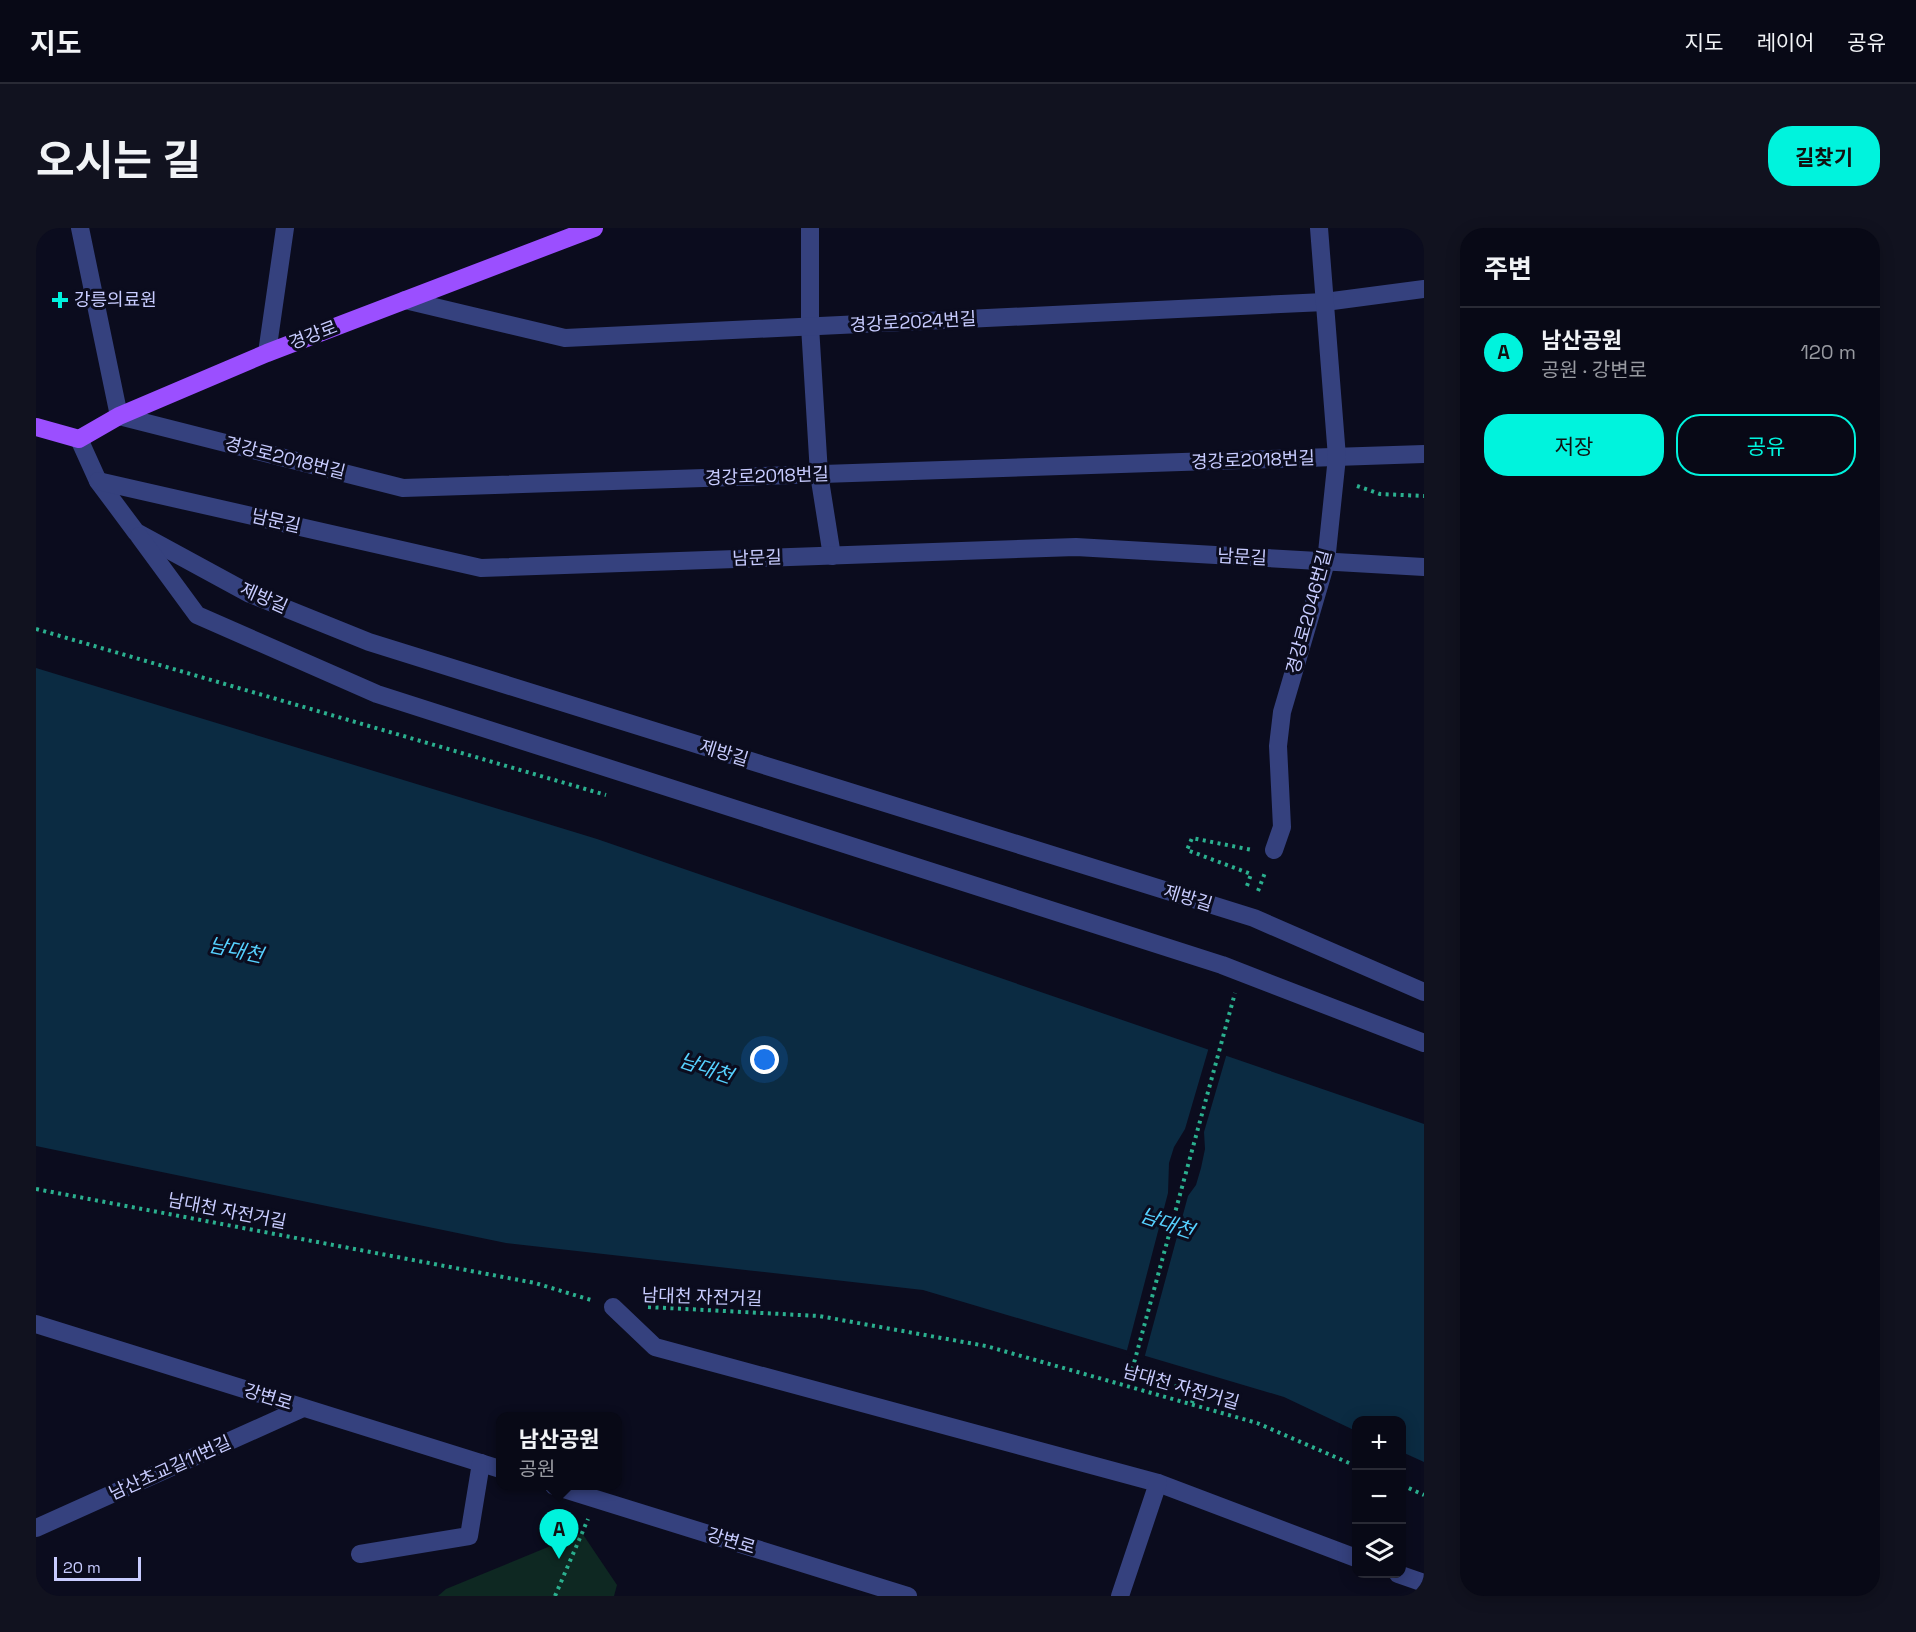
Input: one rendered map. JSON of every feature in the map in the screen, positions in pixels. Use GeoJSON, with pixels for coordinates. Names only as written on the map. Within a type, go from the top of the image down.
{"type":"FeatureCollection","features":[{"type":"Feature","properties":{"kind":"main road","name":"경강로"},"geometry":{"type":"LineString","coordinates":[[79,439],[119,416],[267,353],[594,228]]}},
{"type":"Feature","properties":{"kind":"main road"},"geometry":{"type":"LineString","coordinates":[[36,427],[79,439]]}},
{"type":"Feature","properties":{"kind":"street"},"geometry":{"type":"LineString","coordinates":[[80,228],[119,416]]}},
{"type":"Feature","properties":{"kind":"street"},"geometry":{"type":"LineString","coordinates":[[267,353],[285,228]]}},
{"type":"Feature","properties":{"kind":"street"},"geometry":{"type":"LineString","coordinates":[[810,228],[810,326],[819,474],[832,556]]}},
{"type":"Feature","properties":{"kind":"street","name":"경강로2046번길"},"geometry":{"type":"LineString","coordinates":[[1274,850],[1282,827],[1278,746],[1282,712],[1326,562],[1337,457],[1319,228]]}},
{"type":"Feature","properties":{"kind":"street","name":"경강로2024번길"},"geometry":{"type":"LineString","coordinates":[[405,300],[565,338],[1325,303],[1424,289]]}},
{"type":"Feature","properties":{"kind":"street","name":"경강로2018번길"},"geometry":{"type":"LineString","coordinates":[[119,416],[404,488],[1424,454]]}},
{"type":"Feature","properties":{"kind":"street","name":"제방길"},"geometry":{"type":"LineString","coordinates":[[79,439],[98,482],[136,532],[250,594],[369,642],[1254,918],[1424,992]]}},
{"type":"Feature","properties":{"kind":"street","name":"남문길"},"geometry":{"type":"LineString","coordinates":[[98,482],[481,568],[1076,547],[1424,567]]}},
{"type":"Feature","properties":{"kind":"street"},"geometry":{"type":"LineString","coordinates":[[136,532],[197,615],[377,694],[1222,965],[1424,1043]]}},
{"type":"Feature","properties":{"kind":"street"},"geometry":{"type":"LineString","coordinates":[[613,1307],[655,1347],[1158,1483],[1352,1556]]}},
{"type":"Feature","properties":{"kind":"street","name":"강변로"},"geometry":{"type":"LineString","coordinates":[[36,1324],[496,1468]]}},
{"type":"Feature","properties":{"kind":"street","name":"남산초교길11번길"},"geometry":{"type":"LineString","coordinates":[[36,1528],[303,1408]]}},
{"type":"Feature","properties":{"kind":"street"},"geometry":{"type":"LineString","coordinates":[[360,1554],[469,1536],[481,1463]]}},
{"type":"Feature","properties":{"kind":"street"},"geometry":{"type":"LineString","coordinates":[[1120,1596],[1158,1483]]}},
{"type":"Feature","properties":{"kind":"street","name":"강변로"},"geometry":{"type":"LineString","coordinates":[[570,1490],[908,1596]]}},
{"type":"Feature","properties":{"kind":"street"},"geometry":{"type":"LineString","coordinates":[[1406,1577],[1424,1583]]}},
{"type":"Feature","properties":{"kind":"path"},"geometry":{"type":"LineString","coordinates":[[1335,478],[1380,494],[1424,496]]}},
{"type":"Feature","properties":{"kind":"path"},"geometry":{"type":"LineString","coordinates":[[1247,886],[1251,874],[1187,850],[1192,838],[1263,853],[1274,850]]}},
{"type":"Feature","properties":{"kind":"path"},"geometry":{"type":"LineString","coordinates":[[1192,1403],[1195,1392],[1131,1374],[1236,991]]}},
{"type":"Feature","properties":{"kind":"path","name":"남대천 자전거길"},"geometry":{"type":"LineString","coordinates":[[36,1189],[534,1283],[613,1307],[819,1316],[986,1346],[1257,1423],[1352,1464]]}},
{"type":"Feature","properties":{"kind":"path"},"geometry":{"type":"LineString","coordinates":[[1406,1487],[1424,1495]]}},
{"type":"Feature","properties":{"kind":"path"},"geometry":{"type":"LineString","coordinates":[[555,1596],[596,1498]]}},
{"type":"Feature","properties":{"kind":"green space"},"geometry":{"type":"Polygon","coordinates":[[[582,1533],[617,1585],[614,1596],[438,1596],[446,1589],[582,1533]]]}},
{"type":"Feature","properties":{"kind":"water","name":"남대천"},"geometry":{"type":"Polygon","coordinates":[[[36,668],[597,839],[1424,1124],[1424,1462],[1406,1454],[1406,1416],[1352,1416],[1352,1429],[1284,1397],[923,1290],[506,1243],[36,1146],[36,668]]]}},
{"type":"Feature","properties":{"kind":"pier"},"geometry":{"type":"Polygon","coordinates":[[[1209,1047],[1227,1053],[1204,1132],[1205,1149],[1201,1168],[1196,1185],[1188,1196],[1144,1359],[1126,1354],[1168,1193],[1169,1163],[1174,1147],[1185,1129],[1209,1047]]]}},
{"type":"Feature","properties":{"kind":"place","name":"강릉의료원"},"geometry":{"type":"Point","coordinates":[60,300]}},
{"type":"Feature","properties":{"kind":"place","name":"남산공원"},"geometry":{"type":"Point","coordinates":[559,1559]}}]}
